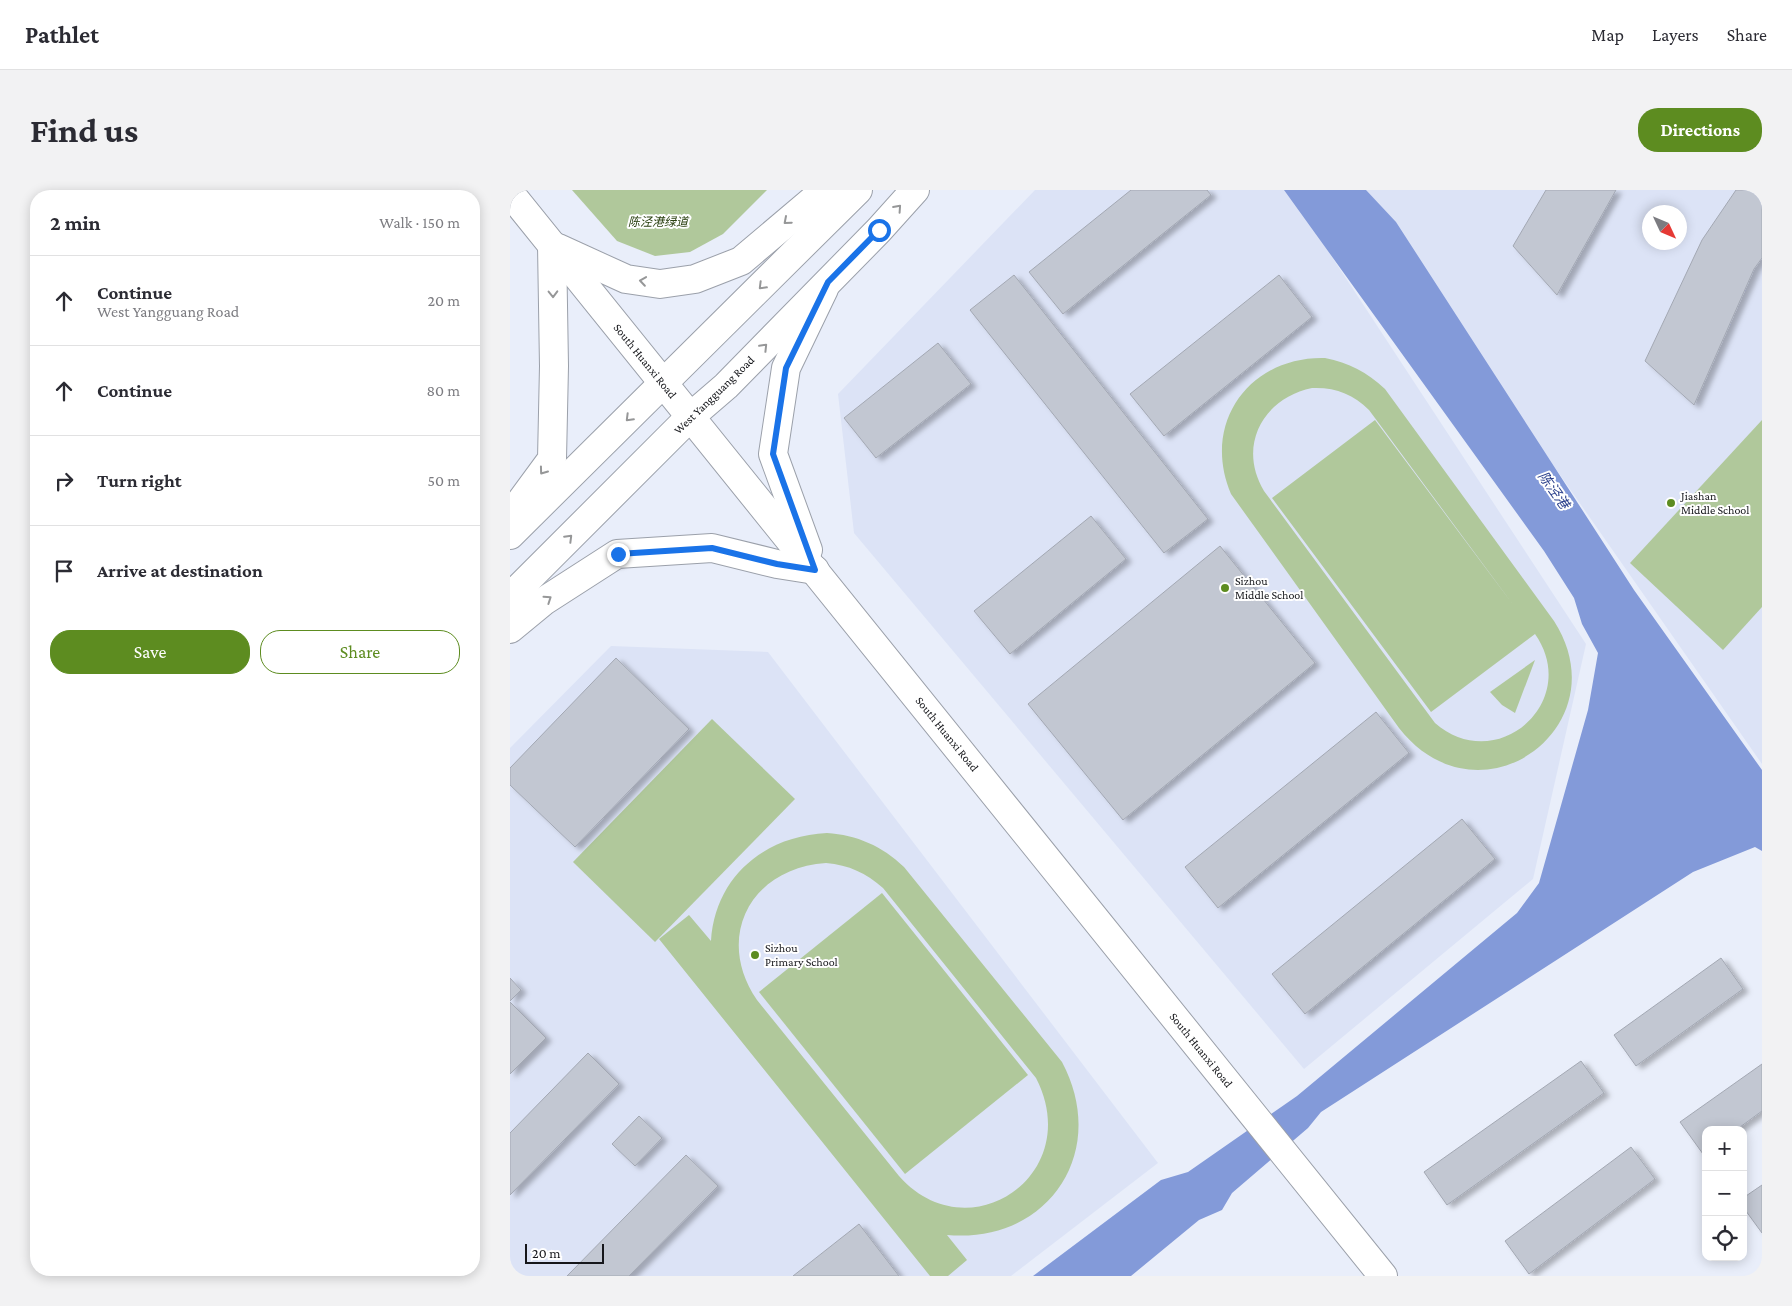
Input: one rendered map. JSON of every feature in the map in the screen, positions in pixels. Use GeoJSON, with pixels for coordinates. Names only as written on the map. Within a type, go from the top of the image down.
{"type":"FeatureCollection","features":[{"type":"Feature","properties":{"kind":"street"},"geometry":{"type":"LineString","coordinates":[[510,516],[552,458],[554,366],[552,245],[626,279],[660,284],[696,279],[741,261],[825,190]]}},
{"type":"Feature","properties":{"kind":"street"},"geometry":{"type":"LineString","coordinates":[[510,535],[858,190]]}},
{"type":"Feature","properties":{"kind":"street","name":"West Yangguang Road"},"geometry":{"type":"LineString","coordinates":[[510,597],[690,417],[726,386],[915,190]]}},
{"type":"Feature","properties":{"kind":"street","name":"South Huanxi Road"},"geometry":{"type":"LineString","coordinates":[[510,193],[1383,1276]]}},
{"type":"Feature","properties":{"kind":"street"},"geometry":{"type":"LineString","coordinates":[[510,629],[544,601],[618,554],[712,548],[777,564],[815,570],[773,454],[786,368],[828,282]]}},
{"type":"Feature","properties":{"kind":"shaded area","name":"Sizhou Middle School"},"geometry":{"type":"Polygon","coordinates":[[[1035,190],[1288,190],[1586,644],[1533,879],[1304,1069],[854,533],[838,394],[1035,190]]]}},
{"type":"Feature","properties":{"kind":"shaded area","name":"Jiashan Middle School"},"geometry":{"type":"Polygon","coordinates":[[[1361,190],[1762,190],[1762,764],[1361,190]]]}},
{"type":"Feature","properties":{"kind":"shaded area","name":"Sizhou Primary School"},"geometry":{"type":"Polygon","coordinates":[[[611,646],[768,652],[1158,1163],[1011,1276],[510,1276],[510,748],[611,646]]]}},
{"type":"Feature","properties":{"kind":"green space","name":"陈泾港绿道"},"geometry":{"type":"Polygon","coordinates":[[[572,190],[767,190],[723,234],[690,252],[655,256],[617,241],[572,190]]]}},
{"type":"Feature","properties":{"kind":"green space"},"geometry":{"type":"Polygon","coordinates":[[[1325,358],[1342,363],[1364,373],[1385,389],[1554,621],[1570,660],[1570,697],[1556,728],[1532,753],[1501,767],[1467,769],[1431,757],[1399,728],[1231,494],[1223,468],[1222,443],[1228,420],[1238,399],[1254,382],[1274,369],[1298,360],[1325,358]],[[1312,388],[1295,393],[1280,402],[1268,413],[1260,426],[1254,441],[1253,457],[1256,474],[1264,491],[1435,723],[1459,737],[1483,741],[1506,736],[1526,724],[1540,706],[1548,684],[1547,659],[1535,634],[1431,712],[1272,498],[1375,420],[1514,606],[1369,410],[1350,396],[1336,390],[1312,388]]]}},
{"type":"Feature","properties":{"kind":"green space"},"geometry":{"type":"Polygon","coordinates":[[[1762,420],[1762,607],[1723,650],[1630,563],[1762,420]]]}},
{"type":"Feature","properties":{"kind":"green space"},"geometry":{"type":"Polygon","coordinates":[[[1535,660],[1515,713],[1502,705],[1490,692],[1535,660]]]}},
{"type":"Feature","properties":{"kind":"green space"},"geometry":{"type":"Polygon","coordinates":[[[712,719],[795,799],[655,942],[573,862],[712,719]]]}},
{"type":"Feature","properties":{"kind":"green space"},"geometry":{"type":"Polygon","coordinates":[[[827,833],[859,839],[887,853],[904,867],[1062,1062],[1075,1096],[1078,1128],[1073,1159],[1060,1186],[1040,1208],[1014,1224],[983,1234],[947,1235],[967,1260],[948,1276],[930,1276],[659,939],[689,915],[711,941],[715,918],[722,898],[733,879],[747,864],[764,852],[783,842],[804,836],[827,833]],[[826,863],[800,868],[778,878],[760,892],[747,910],[740,930],[739,953],[745,976],[757,1000],[899,1176],[927,1198],[957,1207],[986,1205],[1012,1193],[1033,1172],[1045,1145],[1047,1113],[1036,1078],[883,888],[857,871],[826,863]]]}},
{"type":"Feature","properties":{"kind":"green space"},"geometry":{"type":"Polygon","coordinates":[[[882,893],[1028,1075],[905,1174],[759,992],[882,893]]]}},
{"type":"Feature","properties":{"kind":"water","name":"陈泾港"},"geometry":{"type":"Polygon","coordinates":[[[1284,190],[1366,190],[1396,222],[1634,590],[1762,770],[1762,851],[1755,847],[1693,872],[1321,1112],[1308,1128],[1232,1193],[1222,1210],[1199,1220],[1131,1276],[1033,1276],[1161,1180],[1188,1172],[1297,1096],[1517,913],[1539,883],[1588,710],[1598,653],[1582,624],[1574,598],[1544,551],[1284,190]]]}},
{"type":"Feature","properties":{"kind":"building"},"geometry":{"type":"Polygon","coordinates":[[[1131,190],[1207,190],[1211,195],[1063,314],[1029,272],[1131,190]]]}},
{"type":"Feature","properties":{"kind":"building"},"geometry":{"type":"Polygon","coordinates":[[[1546,190],[1616,190],[1557,295],[1513,246],[1546,190]]]}},
{"type":"Feature","properties":{"kind":"building"},"geometry":{"type":"Polygon","coordinates":[[[1736,190],[1762,190],[1762,258],[1754,269],[1694,405],[1645,361],[1702,240],[1736,190]]]}},
{"type":"Feature","properties":{"kind":"building"},"geometry":{"type":"Polygon","coordinates":[[[1014,275],[1208,519],[1164,553],[970,310],[1014,275]]]}},
{"type":"Feature","properties":{"kind":"building"},"geometry":{"type":"Polygon","coordinates":[[[1279,275],[1312,317],[1164,436],[1130,394],[1279,275]]]}},
{"type":"Feature","properties":{"kind":"building"},"geometry":{"type":"Polygon","coordinates":[[[938,343],[971,384],[876,458],[844,418],[938,343]]]}},
{"type":"Feature","properties":{"kind":"building"},"geometry":{"type":"Polygon","coordinates":[[[1091,516],[1126,559],[1010,654],[974,611],[1091,516]]]}},
{"type":"Feature","properties":{"kind":"building"},"geometry":{"type":"Polygon","coordinates":[[[1220,546],[1315,663],[1123,820],[1028,704],[1220,546]]]}},
{"type":"Feature","properties":{"kind":"building"},"geometry":{"type":"Polygon","coordinates":[[[616,658],[689,729],[575,847],[510,785],[510,768],[616,658]]]}},
{"type":"Feature","properties":{"kind":"building"},"geometry":{"type":"Polygon","coordinates":[[[1376,712],[1409,753],[1218,908],[1185,867],[1376,712]]]}},
{"type":"Feature","properties":{"kind":"building"},"geometry":{"type":"Polygon","coordinates":[[[1462,819],[1495,859],[1305,1014],[1272,974],[1462,819]]]}},
{"type":"Feature","properties":{"kind":"building"},"geometry":{"type":"Polygon","coordinates":[[[1721,958],[1743,989],[1636,1066],[1614,1035],[1721,958]]]}},
{"type":"Feature","properties":{"kind":"building"},"geometry":{"type":"Polygon","coordinates":[[[510,978],[521,990],[510,1001],[510,978]]]}},
{"type":"Feature","properties":{"kind":"building"},"geometry":{"type":"Polygon","coordinates":[[[510,1002],[546,1038],[510,1074],[510,1002]]]}},
{"type":"Feature","properties":{"kind":"building"},"geometry":{"type":"Polygon","coordinates":[[[588,1053],[619,1084],[510,1195],[510,1133],[588,1053]]]}},
{"type":"Feature","properties":{"kind":"building"},"geometry":{"type":"Polygon","coordinates":[[[1581,1061],[1604,1093],[1447,1205],[1424,1172],[1581,1061]]]}},
{"type":"Feature","properties":{"kind":"building"},"geometry":{"type":"Polygon","coordinates":[[[1762,1064],[1762,1111],[1741,1126],[1702,1126],[1702,1153],[1680,1122],[1762,1064]]]}},
{"type":"Feature","properties":{"kind":"building"},"geometry":{"type":"Polygon","coordinates":[[[639,1116],[662,1138],[635,1166],[612,1144],[639,1116]]]}},
{"type":"Feature","properties":{"kind":"building"},"geometry":{"type":"Polygon","coordinates":[[[1631,1147],[1655,1179],[1529,1274],[1505,1241],[1631,1147]]]}},
{"type":"Feature","properties":{"kind":"building"},"geometry":{"type":"Polygon","coordinates":[[[686,1155],[718,1186],[629,1276],[567,1276],[686,1155]]]}},
{"type":"Feature","properties":{"kind":"building"},"geometry":{"type":"Polygon","coordinates":[[[1762,1185],[1762,1233],[1747,1212],[1747,1195],[1762,1185]]]}},
{"type":"Feature","properties":{"kind":"building"},"geometry":{"type":"Polygon","coordinates":[[[859,1224],[899,1276],[793,1276],[859,1224]]]}},
{"type":"Feature","properties":{"kind":"place","name":"Jiashan Middle School"},"geometry":{"type":"Point","coordinates":[1671,503]}},
{"type":"Feature","properties":{"kind":"place","name":"Sizhou Middle School"},"geometry":{"type":"Point","coordinates":[1225,588]}},
{"type":"Feature","properties":{"kind":"place","name":"Sizhou Primary School"},"geometry":{"type":"Point","coordinates":[755,955]}},
{"type":"Feature","properties":{"kind":"route"},"geometry":{"type":"LineString","coordinates":[[618,554],[712,548],[777,564],[815,570],[773,454],[786,368],[828,282],[879,230]]}}]}
